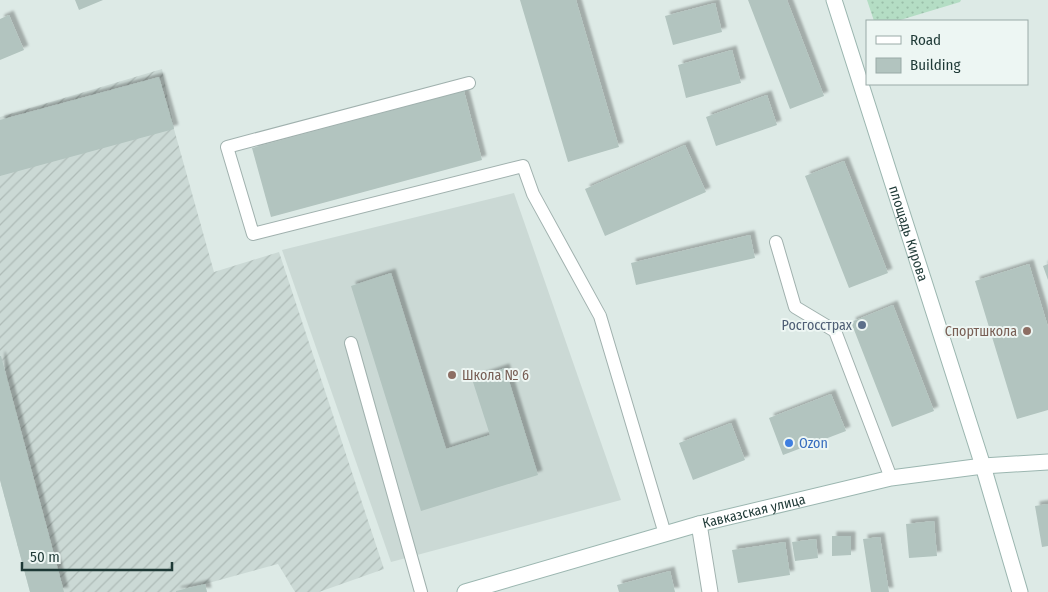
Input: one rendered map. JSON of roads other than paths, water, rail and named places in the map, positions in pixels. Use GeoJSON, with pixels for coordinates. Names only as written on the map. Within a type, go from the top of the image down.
{"type":"FeatureCollection","features":[{"type":"Feature","properties":{"kind":"main road","name":"площадь Кирова"},"geometry":{"type":"LineString","coordinates":[[834,0],[983,466],[1020,592]]}},
{"type":"Feature","properties":{"kind":"main road","name":"Кавказская улица"},"geometry":{"type":"LineString","coordinates":[[465,592],[699,524],[891,478],[983,466],[1048,462]]}},
{"type":"Feature","properties":{"kind":"main road"},"geometry":{"type":"LineString","coordinates":[[699,524],[710,592]]}},
{"type":"Feature","properties":{"kind":"lane"},"geometry":{"type":"LineString","coordinates":[[469,83],[227,147],[252,234],[523,166],[533,194],[600,316],[665,534]]}},
{"type":"Feature","properties":{"kind":"lane"},"geometry":{"type":"LineString","coordinates":[[776,242],[795,307],[835,331],[891,478]]}},
{"type":"Feature","properties":{"kind":"lane"},"geometry":{"type":"LineString","coordinates":[[351,343],[421,592]]}},
{"type":"Feature","properties":{"kind":"place","name":"Росгосстрах"},"geometry":{"type":"Point","coordinates":[862,325]}},
{"type":"Feature","properties":{"kind":"place","name":"Спортшкола"},"geometry":{"type":"Point","coordinates":[1027,331]}},
{"type":"Feature","properties":{"kind":"place","name":"Школа № 6"},"geometry":{"type":"Point","coordinates":[452,375]}},
{"type":"Feature","properties":{"kind":"place","name":"Ozon"},"geometry":{"type":"Point","coordinates":[789,443]}}]}
